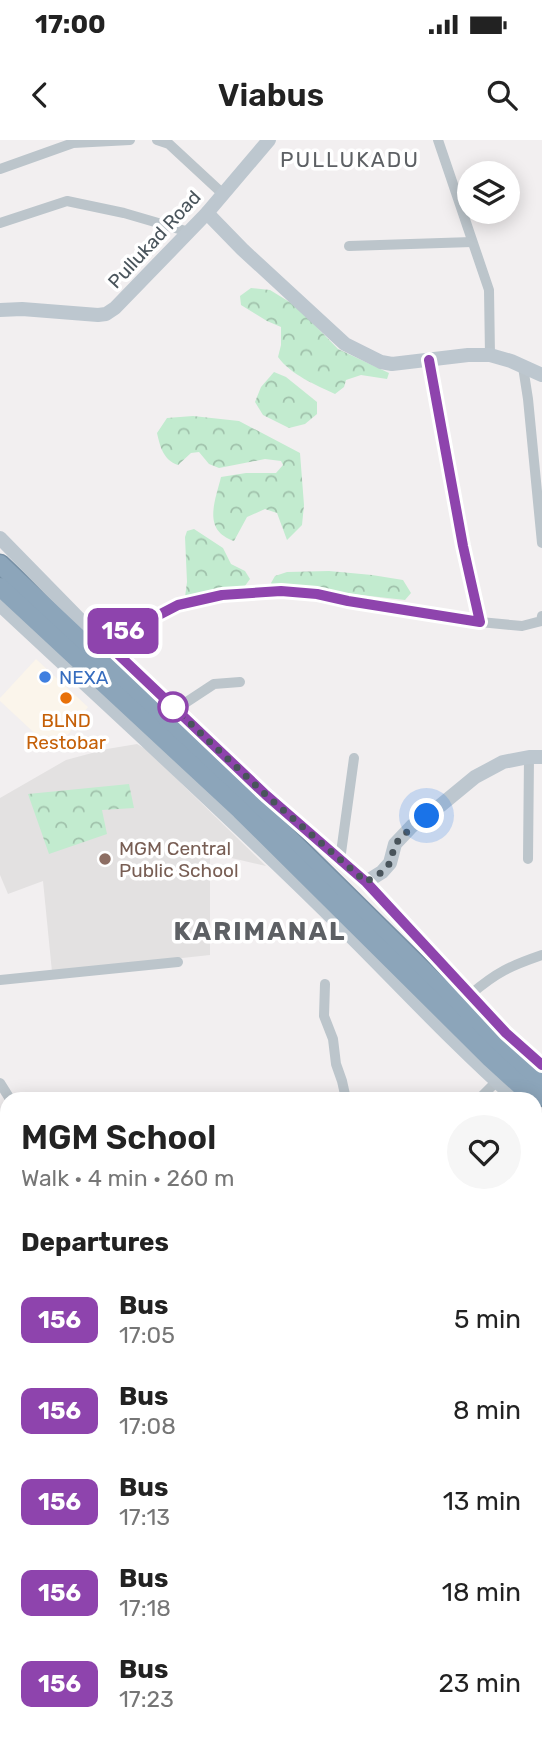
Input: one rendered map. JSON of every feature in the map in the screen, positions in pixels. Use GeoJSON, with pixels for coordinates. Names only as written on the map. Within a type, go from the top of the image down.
{"type":"FeatureCollection","features":[{"type":"Feature","properties":{"kind":"highway"},"geometry":{"type":"LineString","coordinates":[[0,564],[248,798],[542,1084]]}},
{"type":"Feature","properties":{"kind":"highway"},"geometry":{"type":"LineString","coordinates":[[0,587],[240,810],[527,1092]]}},
{"type":"Feature","properties":{"kind":"street"},"geometry":{"type":"LineString","coordinates":[[0,169],[74,143],[130,140]]}},
{"type":"Feature","properties":{"kind":"street"},"geometry":{"type":"LineString","coordinates":[[157,140],[169,144],[223,194]]}},
{"type":"Feature","properties":{"kind":"street","name":"Pullukad Road"},"geometry":{"type":"LineString","coordinates":[[0,310],[106,314],[115,308],[207,213],[269,140]]}},
{"type":"Feature","properties":{"kind":"street"},"geometry":{"type":"LineString","coordinates":[[438,140],[489,290],[489,355]]}},
{"type":"Feature","properties":{"kind":"street"},"geometry":{"type":"LineString","coordinates":[[0,223],[67,201],[124,213],[189,232]]}},
{"type":"Feature","properties":{"kind":"street"},"geometry":{"type":"LineString","coordinates":[[207,213],[345,344],[381,362],[392,364],[489,355],[542,375]]}},
{"type":"Feature","properties":{"kind":"street"},"geometry":{"type":"LineString","coordinates":[[349,246],[472,242]]}},
{"type":"Feature","properties":{"kind":"street"},"geometry":{"type":"LineString","coordinates":[[429,360],[463,546],[480,622]]}},
{"type":"Feature","properties":{"kind":"street"},"geometry":{"type":"LineString","coordinates":[[523,367],[542,543]]}},
{"type":"Feature","properties":{"kind":"street"},"geometry":{"type":"LineString","coordinates":[[0,538],[91,631],[266,795],[366,882],[506,1033],[542,1065]]}},
{"type":"Feature","properties":{"kind":"street"},"geometry":{"type":"LineString","coordinates":[[103,640],[178,605],[222,595],[281,591],[317,594],[480,622],[522,626],[541,621],[542,616]]}},
{"type":"Feature","properties":{"kind":"street"},"geometry":{"type":"LineString","coordinates":[[0,605],[311,897],[480,1068],[508,1092]]}},
{"type":"Feature","properties":{"kind":"street"},"geometry":{"type":"LineString","coordinates":[[176,709],[214,684],[240,682]]}},
{"type":"Feature","properties":{"kind":"street"},"geometry":{"type":"LineString","coordinates":[[366,882],[390,863],[395,844],[412,827],[475,777],[503,762],[535,757],[528,859]]}},
{"type":"Feature","properties":{"kind":"street"},"geometry":{"type":"LineString","coordinates":[[340,860],[354,758]]}},
{"type":"Feature","properties":{"kind":"street"},"geometry":{"type":"LineString","coordinates":[[471,994],[508,967],[542,955]]}},
{"type":"Feature","properties":{"kind":"street"},"geometry":{"type":"LineString","coordinates":[[0,981],[178,962]]}},
{"type":"Feature","properties":{"kind":"street"},"geometry":{"type":"LineString","coordinates":[[325,984],[324,1016],[333,1039],[336,1064],[344,1092]]}},
{"type":"Feature","properties":{"kind":"street"},"geometry":{"type":"LineString","coordinates":[[486,1092],[496,1082]]}},
{"type":"Feature","properties":{"kind":"shaded area"},"geometry":{"type":"Polygon","coordinates":[[[36,659],[88,707],[67,736],[44,742],[0,701],[36,659]]]}},
{"type":"Feature","properties":{"kind":"shaded area","name":"MGM Central Public School"},"geometry":{"type":"Polygon","coordinates":[[[137,744],[147,750],[266,866],[210,853],[210,955],[52,972],[43,881],[8,894],[0,875],[0,798],[66,760],[137,744]]]}},
{"type":"Feature","properties":{"kind":"green space"},"geometry":{"type":"Polygon","coordinates":[[[251,288],[270,290],[296,306],[338,349],[389,373],[387,379],[361,375],[346,380],[344,387],[335,394],[297,374],[278,357],[281,327],[241,305],[240,296],[251,288]]]}},
{"type":"Feature","properties":{"kind":"green space"},"geometry":{"type":"Polygon","coordinates":[[[274,372],[286,377],[317,402],[317,414],[305,424],[289,428],[263,415],[255,402],[261,387],[274,372]]]}},
{"type":"Feature","properties":{"kind":"green space"},"geometry":{"type":"Polygon","coordinates":[[[193,416],[239,421],[300,453],[304,505],[302,525],[287,540],[277,513],[265,509],[247,517],[234,541],[218,530],[213,514],[221,477],[246,473],[276,473],[283,465],[281,461],[265,459],[219,468],[209,464],[199,452],[191,453],[178,465],[173,463],[163,452],[157,433],[167,418],[193,416]]]}},
{"type":"Feature","properties":{"kind":"green space"},"geometry":{"type":"Polygon","coordinates":[[[194,529],[223,548],[231,564],[245,571],[250,579],[242,590],[192,601],[185,597],[185,537],[187,531],[194,529]]]}},
{"type":"Feature","properties":{"kind":"green space"},"geometry":{"type":"Polygon","coordinates":[[[329,571],[403,580],[411,593],[405,600],[308,589],[275,589],[271,583],[275,576],[287,572],[329,571]]]}},
{"type":"Feature","properties":{"kind":"green space"},"geometry":{"type":"Polygon","coordinates":[[[129,784],[134,808],[102,810],[107,834],[49,854],[28,794],[129,784]]]}},
{"type":"Feature","properties":{"kind":"bus line","name":"156"},"geometry":{"type":"LineString","coordinates":[[429,360],[463,546],[480,622],[317,594],[281,591],[222,595],[178,605],[103,640],[266,795],[366,882],[506,1033],[542,1065]]}},
{"type":"Feature","properties":{"kind":"place","name":"NEXA"},"geometry":{"type":"Point","coordinates":[45,677]}},
{"type":"Feature","properties":{"kind":"place","name":"BLND Restobar"},"geometry":{"type":"Point","coordinates":[66,698]}},
{"type":"Feature","properties":{"kind":"place","name":"MGM Central Public School"},"geometry":{"type":"Point","coordinates":[105,859]}},
{"type":"Feature","properties":{"kind":"district","name":"PULLUKADU"},"geometry":{"type":"Point","coordinates":[350,160]}},
{"type":"Feature","properties":{"kind":"district","name":"KARIMANAL"},"geometry":{"type":"Point","coordinates":[260,931]}},
{"type":"Feature","properties":{"kind":"route"},"geometry":{"type":"LineString","coordinates":[[173,707],[266,795],[366,882],[382,872],[390,863],[395,844],[427,816]]}}]}
